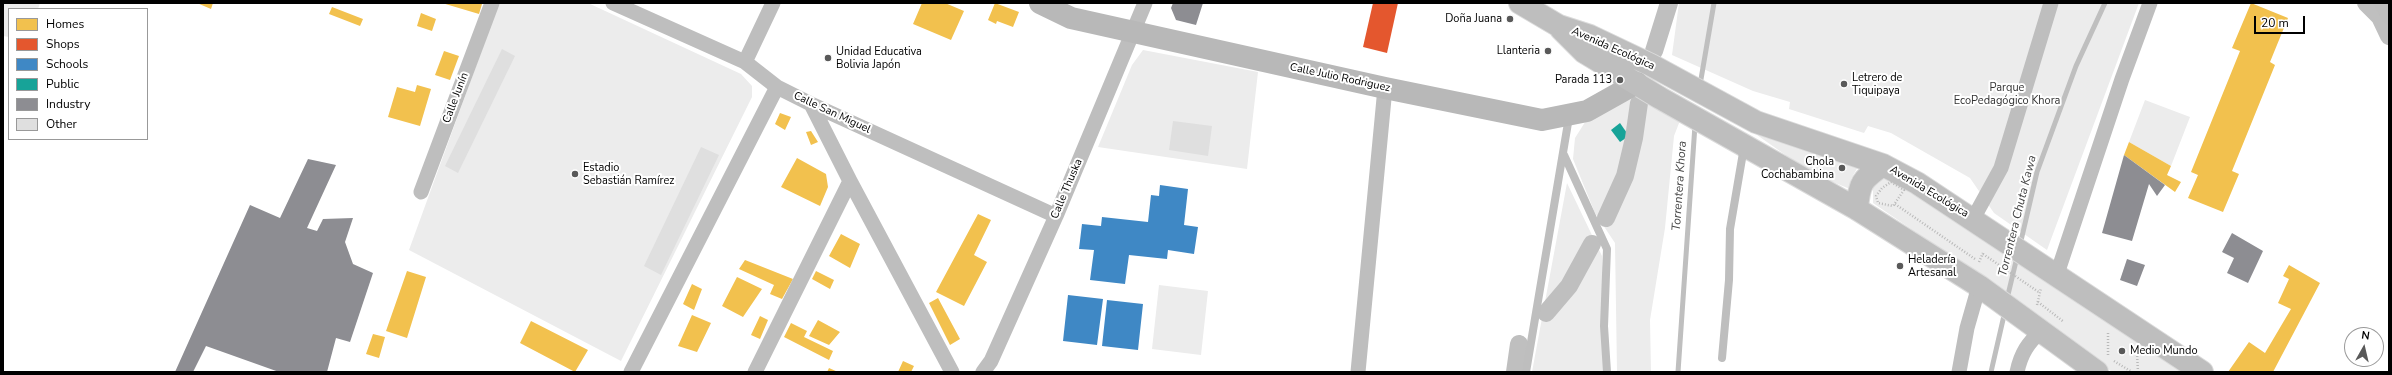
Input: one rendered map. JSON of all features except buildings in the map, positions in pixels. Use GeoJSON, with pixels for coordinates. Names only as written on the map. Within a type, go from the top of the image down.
{"type":"FeatureCollection","features":[{"type":"Feature","properties":{"kind":"main road","name":"Calle Julio Rodriguez"},"geometry":{"type":"LineString","coordinates":[[1040,3],[1071,18],[1385,88],[1542,120],[1587,111],[1637,82]]}},
{"type":"Feature","properties":{"kind":"main road"},"geometry":{"type":"LineString","coordinates":[[1521,3],[1559,26]]}},
{"type":"Feature","properties":{"kind":"main road","name":"Avenida Ecológica"},"geometry":{"type":"LineString","coordinates":[[1559,26],[1590,36],[1677,80],[1730,109],[1777,131],[1883,164],[1917,183],[1973,219],[1992,242],[2046,273],[2202,372]]}},
{"type":"Feature","properties":{"kind":"main road","name":"Avenida Ecológica"},"geometry":{"type":"LineString","coordinates":[[1559,26],[1584,52],[1637,82],[1680,109],[1737,139],[1983,281],[2036,320],[2102,364]]}},
{"type":"Feature","properties":{"kind":"main road"},"geometry":{"type":"LineString","coordinates":[[1637,82],[1677,80]]}},
{"type":"Feature","properties":{"kind":"main road"},"geometry":{"type":"LineString","coordinates":[[1857,209],[1861,183],[1866,176],[1883,164]]}},
{"type":"Feature","properties":{"kind":"street","name":"Calle Junín"},"geometry":{"type":"LineString","coordinates":[[421,192],[492,3]]}},
{"type":"Feature","properties":{"kind":"street","name":"Calle San Miguel"},"geometry":{"type":"LineString","coordinates":[[613,3],[745,62],[778,87],[811,104],[1056,216]]}},
{"type":"Feature","properties":{"kind":"street"},"geometry":{"type":"LineString","coordinates":[[745,62],[773,3]]}},
{"type":"Feature","properties":{"kind":"street","name":"Calle Thuska"},"geometry":{"type":"LineString","coordinates":[[983,372],[991,361],[1056,216],[1145,3]]}},
{"type":"Feature","properties":{"kind":"street"},"geometry":{"type":"LineString","coordinates":[[1973,219],[2001,168],[2052,3]]}},
{"type":"Feature","properties":{"kind":"street"},"geometry":{"type":"LineString","coordinates":[[2046,273],[2150,3]]}},
{"type":"Feature","properties":{"kind":"street"},"geometry":{"type":"LineString","coordinates":[[2381,3],[2389,17]]}},
{"type":"Feature","properties":{"kind":"street"},"geometry":{"type":"LineString","coordinates":[[632,372],[778,87]]}},
{"type":"Feature","properties":{"kind":"street"},"geometry":{"type":"LineString","coordinates":[[1358,372],[1385,88]]}},
{"type":"Feature","properties":{"kind":"street"},"geometry":{"type":"LineString","coordinates":[[811,104],[850,181],[952,372]]}},
{"type":"Feature","properties":{"kind":"street"},"geometry":{"type":"LineString","coordinates":[[755,372],[850,181]]}},
{"type":"Feature","properties":{"kind":"street"},"geometry":{"type":"LineString","coordinates":[[1959,372],[1967,328],[1983,281]]}},
{"type":"Feature","properties":{"kind":"street"},"geometry":{"type":"LineString","coordinates":[[2017,372],[2020,359],[2036,320]]}},
{"type":"Feature","properties":{"kind":"lane"},"geometry":{"type":"LineString","coordinates":[[1526,372],[1570,115]]}},
{"type":"Feature","properties":{"kind":"lane"},"geometry":{"type":"LineString","coordinates":[[1722,358],[1729,280],[1730,229],[1737,139]]}},
{"type":"Feature","properties":{"kind":"lane"},"geometry":{"type":"LineString","coordinates":[[1564,155],[1607,249],[1604,326],[1607,372]]}},
{"type":"Feature","properties":{"kind":"path"},"geometry":{"type":"LineString","coordinates":[[1894,204],[1904,190],[1891,182],[1879,191],[1877,199],[1878,203],[1893,206],[1894,204],[1979,262]]}},
{"type":"Feature","properties":{"kind":"path"},"geometry":{"type":"LineString","coordinates":[[1983,281],[1979,262],[1992,242]]}},
{"type":"Feature","properties":{"kind":"path"},"geometry":{"type":"LineString","coordinates":[[1983,254],[2040,293]]}},
{"type":"Feature","properties":{"kind":"path"},"geometry":{"type":"LineString","coordinates":[[2036,320],[2040,293],[2046,273]]}},
{"type":"Feature","properties":{"kind":"path"},"geometry":{"type":"LineString","coordinates":[[2102,364],[2108,331]]}},
{"type":"Feature","properties":{"kind":"path"},"geometry":{"type":"LineString","coordinates":[[2137,350],[2138,372]]}},
{"type":"Feature","properties":{"kind":"green space"},"geometry":{"type":"Polygon","coordinates":[[[3,3],[40,3],[38,8],[8,8],[8,37],[3,36],[3,3]]]}},
{"type":"Feature","properties":{"kind":"green space","name":"Estadio Sebastián Ramírez"},"geometry":{"type":"Polygon","coordinates":[[[499,3],[588,3],[741,74],[752,86],[752,97],[621,361],[409,250],[499,3]]]}},
{"type":"Feature","properties":{"kind":"green space","name":"Parque EcoPedagógico Khora"},"geometry":{"type":"Polygon","coordinates":[[[1679,3],[2139,3],[2047,250],[1994,213],[1970,178],[1891,133],[1868,126],[1864,133],[1789,109],[1790,102],[1753,91],[1672,55],[1679,3]]]}},
{"type":"Feature","properties":{"kind":"green space"},"geometry":{"type":"Polygon","coordinates":[[[1143,50],[1258,72],[1247,169],[1098,147],[1132,65],[1143,50]]]}},
{"type":"Feature","properties":{"kind":"green space"},"geometry":{"type":"Polygon","coordinates":[[[1636,90],[1681,118],[1674,136],[1665,228],[1650,320],[1651,372],[1617,372],[1615,243],[1595,213],[1573,159],[1575,138],[1587,119],[1636,90]]]}},
{"type":"Feature","properties":{"kind":"green space"},"geometry":{"type":"Polygon","coordinates":[[[2145,100],[2190,117],[2171,166],[2129,142],[2145,100]]]}},
{"type":"Feature","properties":{"kind":"green space"},"geometry":{"type":"Polygon","coordinates":[[[1740,123],[1859,165],[1851,179],[1850,189],[1811,173],[1740,123]]]}},
{"type":"Feature","properties":{"kind":"green space"},"geometry":{"type":"Polygon","coordinates":[[[1884,174],[2189,372],[2112,372],[2033,312],[1873,203],[1873,187],[1884,174]]]}},
{"type":"Feature","properties":{"kind":"green space"},"geometry":{"type":"Polygon","coordinates":[[[1567,183],[1602,256],[1605,372],[1532,372],[1567,183]]]}},
{"type":"Feature","properties":{"kind":"green space"},"geometry":{"type":"Polygon","coordinates":[[[1159,285],[1208,291],[1201,355],[1152,349],[1159,285]]]}},
{"type":"Feature","properties":{"kind":"waterway"},"geometry":{"type":"LineString","coordinates":[[1654,51],[1669,3]]}},
{"type":"Feature","properties":{"kind":"waterway","name":"Torrentera Khora"},"geometry":{"type":"LineString","coordinates":[[1700,85],[1714,3]]}},
{"type":"Feature","properties":{"kind":"waterway","name":"Torrentera Chuta Kawa"},"geometry":{"type":"LineString","coordinates":[[2020,245],[2037,172],[2076,66],[2105,3]]}},
{"type":"Feature","properties":{"kind":"waterway"},"geometry":{"type":"LineString","coordinates":[[2366,3],[2380,17],[2389,36]]}},
{"type":"Feature","properties":{"kind":"waterway"},"geometry":{"type":"LineString","coordinates":[[1606,218],[1625,176],[1634,138],[1639,103]]}},
{"type":"Feature","properties":{"kind":"waterway","name":"Torrentera Khora"},"geometry":{"type":"LineString","coordinates":[[1678,372],[1695,125]]}},
{"type":"Feature","properties":{"kind":"waterway"},"geometry":{"type":"LineString","coordinates":[[1546,313],[1569,286],[1592,244]]}},
{"type":"Feature","properties":{"kind":"waterway","name":"Torrentera Chuta Kawa"},"geometry":{"type":"LineString","coordinates":[[2007,299],[2017,257]]}},
{"type":"Feature","properties":{"kind":"waterway","name":"Torrentera Chuta Kawa"},"geometry":{"type":"LineString","coordinates":[[1991,372],[2005,311]]}},
{"type":"Feature","properties":{"kind":"waterway"},"geometry":{"type":"LineString","coordinates":[[1515,372],[1519,344]]}},
{"type":"Feature","properties":{"kind":"place","name":"Doña Juana"},"geometry":{"type":"Point","coordinates":[1510,19]}},
{"type":"Feature","properties":{"kind":"place","name":"Llanteria"},"geometry":{"type":"Point","coordinates":[1548,51]}},
{"type":"Feature","properties":{"kind":"place","name":"Unidad Educativa Bolivia Japón"},"geometry":{"type":"Point","coordinates":[828,58]}},
{"type":"Feature","properties":{"kind":"place","name":"Parada 113"},"geometry":{"type":"Point","coordinates":[1620,80]}},
{"type":"Feature","properties":{"kind":"place","name":"Letrero de Tiquipaya"},"geometry":{"type":"Point","coordinates":[1844,84]}},
{"type":"Feature","properties":{"kind":"place","name":"Chola Cochabambina"},"geometry":{"type":"Point","coordinates":[1842,168]}},
{"type":"Feature","properties":{"kind":"place","name":"Estadio Sebastián Ramírez"},"geometry":{"type":"Point","coordinates":[575,174]}},
{"type":"Feature","properties":{"kind":"place","name":"Heladería Artesanal"},"geometry":{"type":"Point","coordinates":[1900,266]}},
{"type":"Feature","properties":{"kind":"place","name":"Medio Mundo"},"geometry":{"type":"Point","coordinates":[2122,351]}}]}
